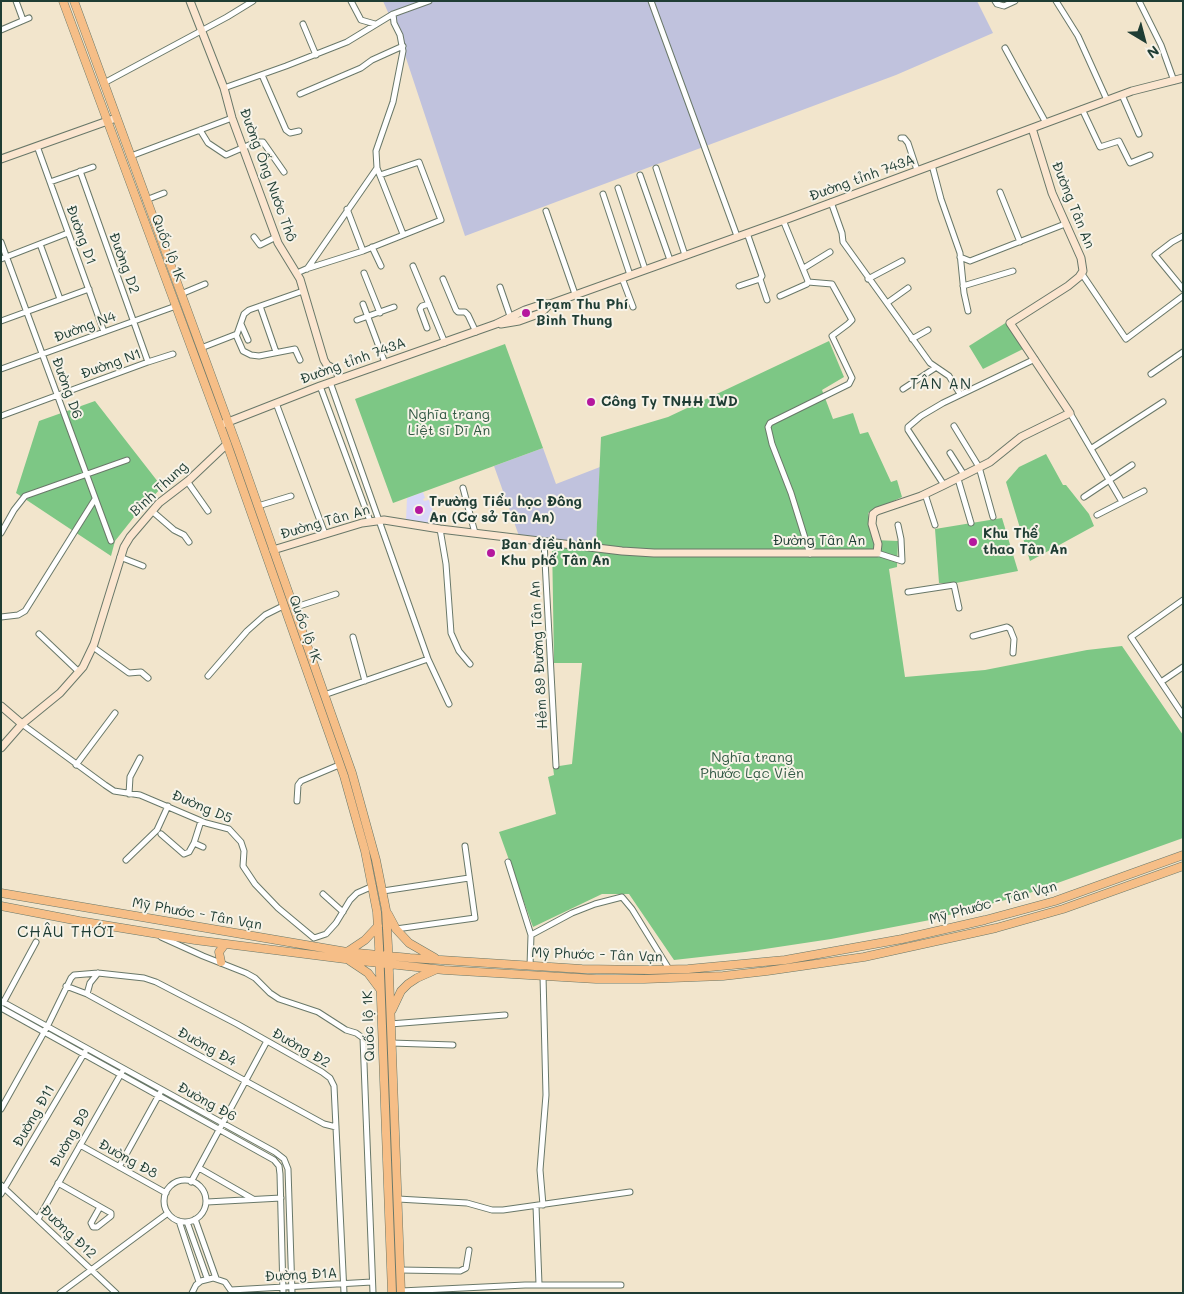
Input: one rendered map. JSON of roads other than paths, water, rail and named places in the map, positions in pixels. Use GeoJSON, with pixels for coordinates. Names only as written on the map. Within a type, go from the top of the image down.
{"type":"FeatureCollection","features":[{"type":"Feature","properties":{"kind":"main road","name":"Quốc lộ 1K"},"geometry":{"type":"LineString","coordinates":[[63,1],[176,306],[224,423],[234,436],[352,773],[376,860],[386,910],[401,1292]]}},
{"type":"Feature","properties":{"kind":"main road","name":"Quốc lộ 1K"},"geometry":{"type":"LineString","coordinates":[[74,1],[200,348],[224,423],[227,444],[339,764],[365,851],[373,886],[378,926],[392,1293]]}},
{"type":"Feature","properties":{"kind":"main road"},"geometry":{"type":"LineString","coordinates":[[227,444],[234,436]]}},
{"type":"Feature","properties":{"kind":"main road"},"geometry":{"type":"LineString","coordinates":[[265,552],[273,550]]}},
{"type":"Feature","properties":{"kind":"main road","name":"Mỹ Phước - Tân Vạn"},"geometry":{"type":"LineString","coordinates":[[388,960],[439,960],[609,970],[669,969],[785,960],[902,940],[985,920],[1055,901],[1183,855]]}},
{"type":"Feature","properties":{"kind":"main road","name":"Mỹ Phước - Tân Vạn"},"geometry":{"type":"LineString","coordinates":[[1,906],[225,944],[347,955],[437,969],[543,976],[644,979],[723,976],[843,960],[996,928],[1090,900],[1183,866]]}},
{"type":"Feature","properties":{"kind":"main road","name":"Mỹ Phước - Tân Vạn"},"geometry":{"type":"LineString","coordinates":[[1,893],[304,944],[347,955]]}},
{"type":"Feature","properties":{"kind":"main road"},"geometry":{"type":"LineString","coordinates":[[386,910],[396,929],[416,948],[439,960]]}},
{"type":"Feature","properties":{"kind":"main road"},"geometry":{"type":"LineString","coordinates":[[378,926],[347,955],[368,973],[380,989]]}},
{"type":"Feature","properties":{"kind":"main road"},"geometry":{"type":"LineString","coordinates":[[222,962],[219,952],[225,944]]}},
{"type":"Feature","properties":{"kind":"main road"},"geometry":{"type":"LineString","coordinates":[[390,1014],[401,992],[408,984],[437,969]]}},
{"type":"Feature","properties":{"kind":"street"},"geometry":{"type":"LineString","coordinates":[[1,30],[26,19],[16,1]]}},
{"type":"Feature","properties":{"kind":"street","name":"Đường Ống Nước Thô"},"geometry":{"type":"LineString","coordinates":[[190,1],[224,88],[232,118],[276,237],[297,274],[324,360],[336,370],[340,379]]}},
{"type":"Feature","properties":{"kind":"street"},"geometry":{"type":"LineString","coordinates":[[104,83],[253,1]]}},
{"type":"Feature","properties":{"kind":"street"},"geometry":{"type":"LineString","coordinates":[[351,1],[361,20],[375,24]]}},
{"type":"Feature","properties":{"kind":"street"},"geometry":{"type":"LineString","coordinates":[[224,88],[347,42],[393,14],[429,1]]}},
{"type":"Feature","properties":{"kind":"street"},"geometry":{"type":"LineString","coordinates":[[651,1],[737,236]]}},
{"type":"Feature","properties":{"kind":"street"},"geometry":{"type":"LineString","coordinates":[[995,1],[997,4],[1004,6],[1016,1]]}},
{"type":"Feature","properties":{"kind":"street"},"geometry":{"type":"LineString","coordinates":[[1056,1],[1078,36],[1107,100]]}},
{"type":"Feature","properties":{"kind":"street"},"geometry":{"type":"LineString","coordinates":[[1139,1],[1161,45],[1174,81]]}},
{"type":"Feature","properties":{"kind":"street"},"geometry":{"type":"LineString","coordinates":[[393,14],[394,23],[403,46],[401,67],[393,102],[376,151],[377,168],[403,234]]}},
{"type":"Feature","properties":{"kind":"street"},"geometry":{"type":"LineString","coordinates":[[303,24],[316,55]]}},
{"type":"Feature","properties":{"kind":"street"},"geometry":{"type":"LineString","coordinates":[[300,94],[361,68],[372,60],[403,46]]}},
{"type":"Feature","properties":{"kind":"street"},"geometry":{"type":"LineString","coordinates":[[1005,48],[1046,123]]}},
{"type":"Feature","properties":{"kind":"street"},"geometry":{"type":"LineString","coordinates":[[262,75],[286,130],[290,133],[299,131]]}},
{"type":"Feature","properties":{"kind":"street","name":"Đường tỉnh 743A"},"geometry":{"type":"LineString","coordinates":[[496,324],[519,321],[540,312],[550,304],[575,294],[783,220],[1140,88],[1183,78]]}},
{"type":"Feature","properties":{"kind":"street"},"geometry":{"type":"LineString","coordinates":[[1122,95],[1140,134]]}},
{"type":"Feature","properties":{"kind":"street"},"geometry":{"type":"LineString","coordinates":[[1082,109],[1100,147],[1119,141],[1130,163],[1150,155]]}},
{"type":"Feature","properties":{"kind":"street"},"geometry":{"type":"LineString","coordinates":[[1,158],[116,118]]}},
{"type":"Feature","properties":{"kind":"street"},"geometry":{"type":"LineString","coordinates":[[131,156],[232,118]]}},
{"type":"Feature","properties":{"kind":"street","name":"Đường Tân An"},"geometry":{"type":"LineString","coordinates":[[1032,128],[1052,193],[1082,263],[1082,274]]}},
{"type":"Feature","properties":{"kind":"street"},"geometry":{"type":"LineString","coordinates":[[200,130],[208,143],[226,155],[256,142],[263,142],[284,172]]}},
{"type":"Feature","properties":{"kind":"street"},"geometry":{"type":"LineString","coordinates":[[901,138],[904,138],[908,143],[917,170]]}},
{"type":"Feature","properties":{"kind":"street","name":"Đường D1"},"geometry":{"type":"LineString","coordinates":[[36,146],[104,332]]}},
{"type":"Feature","properties":{"kind":"street"},"geometry":{"type":"LineString","coordinates":[[297,274],[306,269],[363,251],[441,220],[420,163],[418,162],[380,175]]}},
{"type":"Feature","properties":{"kind":"street"},"geometry":{"type":"LineString","coordinates":[[932,165],[960,257],[968,311]]}},
{"type":"Feature","properties":{"kind":"street"},"geometry":{"type":"LineString","coordinates":[[50,182],[93,166]]}},
{"type":"Feature","properties":{"kind":"street"},"geometry":{"type":"LineString","coordinates":[[306,269],[377,168]]}},
{"type":"Feature","properties":{"kind":"street"},"geometry":{"type":"LineString","coordinates":[[656,168],[685,255]]}},
{"type":"Feature","properties":{"kind":"street","name":"Đường D2"},"geometry":{"type":"LineString","coordinates":[[80,171],[148,362]]}},
{"type":"Feature","properties":{"kind":"street"},"geometry":{"type":"LineString","coordinates":[[640,175],[670,260]]}},
{"type":"Feature","properties":{"kind":"street"},"geometry":{"type":"LineString","coordinates":[[618,188],[645,269]]}},
{"type":"Feature","properties":{"kind":"street"},"geometry":{"type":"LineString","coordinates":[[1000,192],[1020,242]]}},
{"type":"Feature","properties":{"kind":"street"},"geometry":{"type":"LineString","coordinates":[[146,200],[164,193]]}},
{"type":"Feature","properties":{"kind":"street"},"geometry":{"type":"LineString","coordinates":[[602,194],[633,306]]}},
{"type":"Feature","properties":{"kind":"street"},"geometry":{"type":"LineString","coordinates":[[831,202],[842,233],[843,242],[930,364],[949,376],[960,394]]}},
{"type":"Feature","properties":{"kind":"street"},"geometry":{"type":"LineString","coordinates":[[348,209],[363,251]]}},
{"type":"Feature","properties":{"kind":"street"},"geometry":{"type":"LineString","coordinates":[[546,211],[575,294]]}},
{"type":"Feature","properties":{"kind":"street"},"geometry":{"type":"LineString","coordinates":[[783,220],[804,268],[808,282]]}},
{"type":"Feature","properties":{"kind":"street"},"geometry":{"type":"LineString","coordinates":[[960,257],[970,261],[1065,224]]}},
{"type":"Feature","properties":{"kind":"street"},"geometry":{"type":"LineString","coordinates":[[4,258],[68,233]]}},
{"type":"Feature","properties":{"kind":"street"},"geometry":{"type":"LineString","coordinates":[[747,233],[762,276],[760,279],[766,300]]}},
{"type":"Feature","properties":{"kind":"street"},"geometry":{"type":"LineString","coordinates":[[1183,236],[1155,255],[1183,289]]}},
{"type":"Feature","properties":{"kind":"street"},"geometry":{"type":"LineString","coordinates":[[254,237],[260,244],[276,237]]}},
{"type":"Feature","properties":{"kind":"street","name":"Đường D6"},"geometry":{"type":"LineString","coordinates":[[1,242],[4,258],[27,312],[111,541]]}},
{"type":"Feature","properties":{"kind":"street"},"geometry":{"type":"LineString","coordinates":[[40,244],[60,299]]}},
{"type":"Feature","properties":{"kind":"street"},"geometry":{"type":"LineString","coordinates":[[372,247],[381,266]]}},
{"type":"Feature","properties":{"kind":"street"},"geometry":{"type":"LineString","coordinates":[[804,268],[830,252]]}},
{"type":"Feature","properties":{"kind":"street"},"geometry":{"type":"LineString","coordinates":[[868,279],[902,261]]}},
{"type":"Feature","properties":{"kind":"street"},"geometry":{"type":"LineString","coordinates":[[413,266],[445,343]]}},
{"type":"Feature","properties":{"kind":"street"},"geometry":{"type":"LineString","coordinates":[[963,286],[1013,270]]}},
{"type":"Feature","properties":{"kind":"street"},"geometry":{"type":"LineString","coordinates":[[364,273],[380,313]]}},
{"type":"Feature","properties":{"kind":"street"},"geometry":{"type":"LineString","coordinates":[[1122,502],[1092,448],[1010,323],[1068,286],[1082,274],[1126,339],[1183,296]]}},
{"type":"Feature","properties":{"kind":"street"},"geometry":{"type":"LineString","coordinates":[[443,279],[456,310],[458,312],[465,312],[476,332]]}},
{"type":"Feature","properties":{"kind":"street"},"geometry":{"type":"LineString","coordinates":[[739,286],[760,279]]}},
{"type":"Feature","properties":{"kind":"street"},"geometry":{"type":"LineString","coordinates":[[780,296],[808,282],[832,284],[852,320],[832,336],[852,378],[849,384],[776,420],[768,427],[772,444],[794,502],[810,554]]}},
{"type":"Feature","properties":{"kind":"street"},"geometry":{"type":"LineString","coordinates":[[181,294],[205,284]]}},
{"type":"Feature","properties":{"kind":"street"},"geometry":{"type":"LineString","coordinates":[[500,286],[510,316]]}},
{"type":"Feature","properties":{"kind":"street"},"geometry":{"type":"LineString","coordinates":[[887,304],[908,288]]}},
{"type":"Feature","properties":{"kind":"street"},"geometry":{"type":"LineString","coordinates":[[1,321],[89,289]]}},
{"type":"Feature","properties":{"kind":"street"},"geometry":{"type":"LineString","coordinates":[[300,360],[295,349],[260,356],[246,353],[240,346],[236,335],[247,311],[302,291]]}},
{"type":"Feature","properties":{"kind":"street"},"geometry":{"type":"LineString","coordinates":[[363,304],[385,363]]}},
{"type":"Feature","properties":{"kind":"street"},"geometry":{"type":"LineString","coordinates":[[427,328],[420,309],[422,306],[429,304]]}},
{"type":"Feature","properties":{"kind":"street","name":"Đường tỉnh 743A"},"geometry":{"type":"LineString","coordinates":[[224,423],[330,382],[476,332],[510,316],[543,304],[550,304]]}},
{"type":"Feature","properties":{"kind":"street","name":"Đường N4"},"geometry":{"type":"LineString","coordinates":[[1,370],[176,306]]}},
{"type":"Feature","properties":{"kind":"street"},"geometry":{"type":"LineString","coordinates":[[260,306],[276,352]]}},
{"type":"Feature","properties":{"kind":"street"},"geometry":{"type":"LineString","coordinates":[[357,320],[394,307]]}},
{"type":"Feature","properties":{"kind":"street"},"geometry":{"type":"LineString","coordinates":[[241,324],[248,340]]}},
{"type":"Feature","properties":{"kind":"street"},"geometry":{"type":"LineString","coordinates":[[912,339],[928,330]]}},
{"type":"Feature","properties":{"kind":"street"},"geometry":{"type":"LineString","coordinates":[[200,348],[236,335]]}},
{"type":"Feature","properties":{"kind":"street"},"geometry":{"type":"LineString","coordinates":[[1151,374],[1183,352]]}},
{"type":"Feature","properties":{"kind":"street","name":"Đường N1"},"geometry":{"type":"LineString","coordinates":[[1,416],[173,354]]}},
{"type":"Feature","properties":{"kind":"street"},"geometry":{"type":"LineString","coordinates":[[944,485],[907,428],[930,410],[1034,359]]}},
{"type":"Feature","properties":{"kind":"street"},"geometry":{"type":"LineString","coordinates":[[903,389],[935,368]]}},
{"type":"Feature","properties":{"kind":"street"},"geometry":{"type":"LineString","coordinates":[[330,382],[428,659],[449,704]]}},
{"type":"Feature","properties":{"kind":"street"},"geometry":{"type":"LineString","coordinates":[[320,386],[370,521]]}},
{"type":"Feature","properties":{"kind":"street"},"geometry":{"type":"LineString","coordinates":[[1092,448],[1163,402]]}},
{"type":"Feature","properties":{"kind":"street"},"geometry":{"type":"LineString","coordinates":[[276,403],[326,534]]}},
{"type":"Feature","properties":{"kind":"street","name":"Đường Tân An"},"geometry":{"type":"LineString","coordinates":[[273,550],[370,521],[380,520],[622,551],[654,553],[877,554],[878,544],[872,524],[873,514],[879,509],[925,494],[961,477],[993,460],[1006,447],[1021,437],[1070,413]]}},
{"type":"Feature","properties":{"kind":"street"},"geometry":{"type":"LineString","coordinates":[[335,427],[345,423]]}},
{"type":"Feature","properties":{"kind":"street"},"geometry":{"type":"LineString","coordinates":[[954,426],[979,467],[993,517]]}},
{"type":"Feature","properties":{"kind":"street"},"geometry":{"type":"LineString","coordinates":[[339,438],[349,435]]}},
{"type":"Feature","properties":{"kind":"street","name":"Bình Thung"},"geometry":{"type":"LineString","coordinates":[[1,748],[22,724],[60,693],[86,662],[93,647],[120,557],[130,537],[152,511],[227,444]]}},
{"type":"Feature","properties":{"kind":"street"},"geometry":{"type":"LineString","coordinates":[[950,453],[961,477],[971,523]]}},
{"type":"Feature","properties":{"kind":"street"},"geometry":{"type":"LineString","coordinates":[[1,532],[24,496],[127,460]]}},
{"type":"Feature","properties":{"kind":"street"},"geometry":{"type":"LineString","coordinates":[[1084,497],[1132,465]]}},
{"type":"Feature","properties":{"kind":"street"},"geometry":{"type":"LineString","coordinates":[[187,480],[208,512]]}},
{"type":"Feature","properties":{"kind":"street"},"geometry":{"type":"LineString","coordinates":[[463,488],[475,533]]}},
{"type":"Feature","properties":{"kind":"street"},"geometry":{"type":"LineString","coordinates":[[1097,515],[1144,491]]}},
{"type":"Feature","properties":{"kind":"street"},"geometry":{"type":"LineString","coordinates":[[925,494],[935,525]]}},
{"type":"Feature","properties":{"kind":"street"},"geometry":{"type":"LineString","coordinates":[[258,506],[291,496]]}},
{"type":"Feature","properties":{"kind":"street"},"geometry":{"type":"LineString","coordinates":[[1,617],[18,615],[25,611],[95,499]]}},
{"type":"Feature","properties":{"kind":"street"},"geometry":{"type":"LineString","coordinates":[[152,511],[189,542]]}},
{"type":"Feature","properties":{"kind":"street"},"geometry":{"type":"LineString","coordinates":[[877,554],[902,561],[898,525]]}},
{"type":"Feature","properties":{"kind":"street"},"geometry":{"type":"LineString","coordinates":[[440,529],[447,571],[451,633],[459,651],[470,664]]}},
{"type":"Feature","properties":{"kind":"street","name":"Hẻm 89 Đường Tân An"},"geometry":{"type":"LineString","coordinates":[[544,542],[556,766]]}},
{"type":"Feature","properties":{"kind":"street"},"geometry":{"type":"LineString","coordinates":[[120,557],[143,566]]}},
{"type":"Feature","properties":{"kind":"street"},"geometry":{"type":"LineString","coordinates":[[908,592],[954,585],[959,608]]}},
{"type":"Feature","properties":{"kind":"street"},"geometry":{"type":"LineString","coordinates":[[293,608],[336,594]]}},
{"type":"Feature","properties":{"kind":"street"},"geometry":{"type":"LineString","coordinates":[[1183,600],[1131,637],[1183,715]]}},
{"type":"Feature","properties":{"kind":"street"},"geometry":{"type":"LineString","coordinates":[[208,676],[247,631],[266,615],[283,606]]}},
{"type":"Feature","properties":{"kind":"street"},"geometry":{"type":"LineString","coordinates":[[972,636],[1009,628],[1014,639],[1013,652]]}},
{"type":"Feature","properties":{"kind":"street"},"geometry":{"type":"LineString","coordinates":[[39,634],[79,672]]}},
{"type":"Feature","properties":{"kind":"street"},"geometry":{"type":"LineString","coordinates":[[353,637],[365,680]]}},
{"type":"Feature","properties":{"kind":"street"},"geometry":{"type":"LineString","coordinates":[[93,647],[129,673],[138,672],[148,678]]}},
{"type":"Feature","properties":{"kind":"street"},"geometry":{"type":"LineString","coordinates":[[324,695],[428,659]]}},
{"type":"Feature","properties":{"kind":"street"},"geometry":{"type":"LineString","coordinates":[[1161,682],[1183,667]]}},
{"type":"Feature","properties":{"kind":"street","name":"Đường D5"},"geometry":{"type":"LineString","coordinates":[[1,706],[76,765],[114,791],[140,795],[201,821],[228,829],[241,842],[244,851],[243,866],[255,884],[278,908],[314,938]]}},
{"type":"Feature","properties":{"kind":"street"},"geometry":{"type":"LineString","coordinates":[[76,765],[116,714]]}},
{"type":"Feature","properties":{"kind":"street"},"geometry":{"type":"LineString","coordinates":[[129,794],[130,777],[140,758]]}},
{"type":"Feature","properties":{"kind":"street"},"geometry":{"type":"LineString","coordinates":[[297,801],[298,785],[301,781],[339,764]]}},
{"type":"Feature","properties":{"kind":"street"},"geometry":{"type":"LineString","coordinates":[[126,860],[157,830],[168,806]]}},
{"type":"Feature","properties":{"kind":"street"},"geometry":{"type":"LineString","coordinates":[[161,834],[184,854],[189,852],[194,843],[201,821]]}},
{"type":"Feature","properties":{"kind":"street"},"geometry":{"type":"LineString","coordinates":[[194,843],[203,847]]}},
{"type":"Feature","properties":{"kind":"street"},"geometry":{"type":"LineString","coordinates":[[396,929],[475,918],[465,846]]}},
{"type":"Feature","properties":{"kind":"street"},"geometry":{"type":"LineString","coordinates":[[508,862],[531,935],[530,966]]}},
{"type":"Feature","properties":{"kind":"street"},"geometry":{"type":"LineString","coordinates":[[383,891],[469,878]]}},
{"type":"Feature","properties":{"kind":"street"},"geometry":{"type":"LineString","coordinates":[[304,944],[326,934],[350,900],[358,893],[373,886]]}},
{"type":"Feature","properties":{"kind":"street"},"geometry":{"type":"LineString","coordinates":[[323,894],[343,912]]}},
{"type":"Feature","properties":{"kind":"street"},"geometry":{"type":"LineString","coordinates":[[531,935],[572,912],[622,897],[632,909],[669,969]]}},
{"type":"Feature","properties":{"kind":"street"},"geometry":{"type":"LineString","coordinates":[[153,933],[255,978],[279,999],[318,1012],[346,1030],[356,1033],[363,1038],[373,1293]]}},
{"type":"Feature","properties":{"kind":"street"},"geometry":{"type":"LineString","coordinates":[[2,1005],[36,942]]}},
{"type":"Feature","properties":{"kind":"street"},"geometry":{"type":"LineString","coordinates":[[87,994],[90,982],[98,973]]}},
{"type":"Feature","properties":{"kind":"street","name":"Đường Đ2"},"geometry":{"type":"LineString","coordinates":[[66,986],[74,975],[98,973],[144,978],[156,982],[268,1041],[330,1078],[336,1095],[344,1293]]}},
{"type":"Feature","properties":{"kind":"street"},"geometry":{"type":"LineString","coordinates":[[539,1284],[540,1170],[546,1095],[543,976]]}},
{"type":"Feature","properties":{"kind":"street"},"geometry":{"type":"LineString","coordinates":[[1,1109],[45,1029],[66,986]]}},
{"type":"Feature","properties":{"kind":"street","name":"Đường Đ4"},"geometry":{"type":"LineString","coordinates":[[66,986],[87,994],[324,1124],[336,1127]]}},
{"type":"Feature","properties":{"kind":"street","name":"Đường Đ6"},"geometry":{"type":"LineString","coordinates":[[2,1005],[185,1107],[220,1130],[274,1160],[279,1166],[281,1184],[283,1290]]}},
{"type":"Feature","properties":{"kind":"street"},"geometry":{"type":"LineString","coordinates":[[390,1024],[505,1015]]}},
{"type":"Feature","properties":{"kind":"street"},"geometry":{"type":"LineString","coordinates":[[191,1182],[268,1041]]}},
{"type":"Feature","properties":{"kind":"street"},"geometry":{"type":"LineString","coordinates":[[391,1043],[453,1045]]}},
{"type":"Feature","properties":{"kind":"street","name":"Đường Đ11"},"geometry":{"type":"LineString","coordinates":[[1,1194],[3,1187],[85,1052]]}},
{"type":"Feature","properties":{"kind":"street","name":"Đường Đ9"},"geometry":{"type":"LineString","coordinates":[[38,1219],[122,1072]]}},
{"type":"Feature","properties":{"kind":"street"},"geometry":{"type":"LineString","coordinates":[[119,1167],[160,1093]]}},
{"type":"Feature","properties":{"kind":"street","name":"Đường Đ6"},"geometry":{"type":"LineString","coordinates":[[185,1107],[223,1124],[266,1147],[284,1160],[288,1169],[292,1290]]}},
{"type":"Feature","properties":{"kind":"street","name":"Đường Đ8"},"geometry":{"type":"LineString","coordinates":[[80,1145],[166,1193]]}},
{"type":"Feature","properties":{"kind":"street"},"geometry":{"type":"LineString","coordinates":[[262,1153],[266,1147]]}},
{"type":"Feature","properties":{"kind":"street"},"geometry":{"type":"LineString","coordinates":[[199,1168],[254,1200]]}},
{"type":"Feature","properties":{"kind":"street"},"geometry":{"type":"LineString","coordinates":[[181,1181],[191,1182],[199,1186],[207,1202],[202,1213],[195,1219],[187,1222],[179,1221],[168,1213],[164,1200],[166,1193],[175,1183],[181,1181]]}},
{"type":"Feature","properties":{"kind":"street"},"geometry":{"type":"LineString","coordinates":[[58,1183],[100,1207]]}},
{"type":"Feature","properties":{"kind":"street"},"geometry":{"type":"LineString","coordinates":[[281,1184],[288,1184]]}},
{"type":"Feature","properties":{"kind":"street","name":"Đường Đ12"},"geometry":{"type":"LineString","coordinates":[[3,1187],[116,1293]]}},
{"type":"Feature","properties":{"kind":"street"},"geometry":{"type":"LineString","coordinates":[[398,1199],[467,1203],[492,1210],[504,1210],[630,1192]]}},
{"type":"Feature","properties":{"kind":"street"},"geometry":{"type":"LineString","coordinates":[[207,1202],[281,1198]]}},
{"type":"Feature","properties":{"kind":"street"},"geometry":{"type":"LineString","coordinates":[[60,1293],[168,1213]]}},
{"type":"Feature","properties":{"kind":"street"},"geometry":{"type":"LineString","coordinates":[[195,1219],[216,1278]]}},
{"type":"Feature","properties":{"kind":"street"},"geometry":{"type":"LineString","coordinates":[[179,1221],[199,1282]]}},
{"type":"Feature","properties":{"kind":"street"},"geometry":{"type":"LineString","coordinates":[[187,1222],[207,1278]]}},
{"type":"Feature","properties":{"kind":"street"},"geometry":{"type":"LineString","coordinates":[[282,1227],[290,1227]]}},
{"type":"Feature","properties":{"kind":"street"},"geometry":{"type":"LineString","coordinates":[[190,1252],[204,1246]]}},
{"type":"Feature","properties":{"kind":"street"},"geometry":{"type":"LineString","coordinates":[[400,1270],[460,1271],[466,1268],[469,1250]]}},
{"type":"Feature","properties":{"kind":"street"},"geometry":{"type":"LineString","coordinates":[[192,1293],[199,1282],[207,1278],[216,1278],[225,1282],[231,1291]]}},
{"type":"Feature","properties":{"kind":"street","name":"Đường Đ1A"},"geometry":{"type":"LineString","coordinates":[[231,1291],[292,1290],[372,1282]]}},
{"type":"Feature","properties":{"kind":"street"},"geometry":{"type":"LineString","coordinates":[[401,1292],[539,1284],[621,1285]]}},
{"type":"Feature","properties":{"kind":"street"},"geometry":{"type":"LineString","coordinates":[[526,1285],[526,1293]]}},
{"type":"Feature","properties":{"kind":"place","name":"Trạm Thu Phí Bình Thung"},"geometry":{"type":"Point","coordinates":[526,313]}},
{"type":"Feature","properties":{"kind":"place","name":"Công Ty TNHH IWD"},"geometry":{"type":"Point","coordinates":[591,402]}},
{"type":"Feature","properties":{"kind":"place","name":"Trường Tiểu học Đông An (Cơ sở Tân An)"},"geometry":{"type":"Point","coordinates":[419,510]}},
{"type":"Feature","properties":{"kind":"place","name":"Khu Thể thao Tân An"},"geometry":{"type":"Point","coordinates":[973,542]}},
{"type":"Feature","properties":{"kind":"place","name":"Ban điều hành Khu phố Tân An"},"geometry":{"type":"Point","coordinates":[491,553]}},
{"type":"Feature","properties":{"kind":"district","name":"TÂN AN"},"geometry":{"type":"Point","coordinates":[941,384]}},
{"type":"Feature","properties":{"kind":"district","name":"CHÂU THỚI"},"geometry":{"type":"Point","coordinates":[66,932]}},
{"type":"Feature","properties":{"kind":"park label","name":"Nghĩa trang Liệt sĩ Dĩ An"},"geometry":{"type":"Point","coordinates":[449,424]}},
{"type":"Feature","properties":{"kind":"park label","name":"Nghĩa trang Phước Lạc Viên"},"geometry":{"type":"Point","coordinates":[752,766]}}]}
